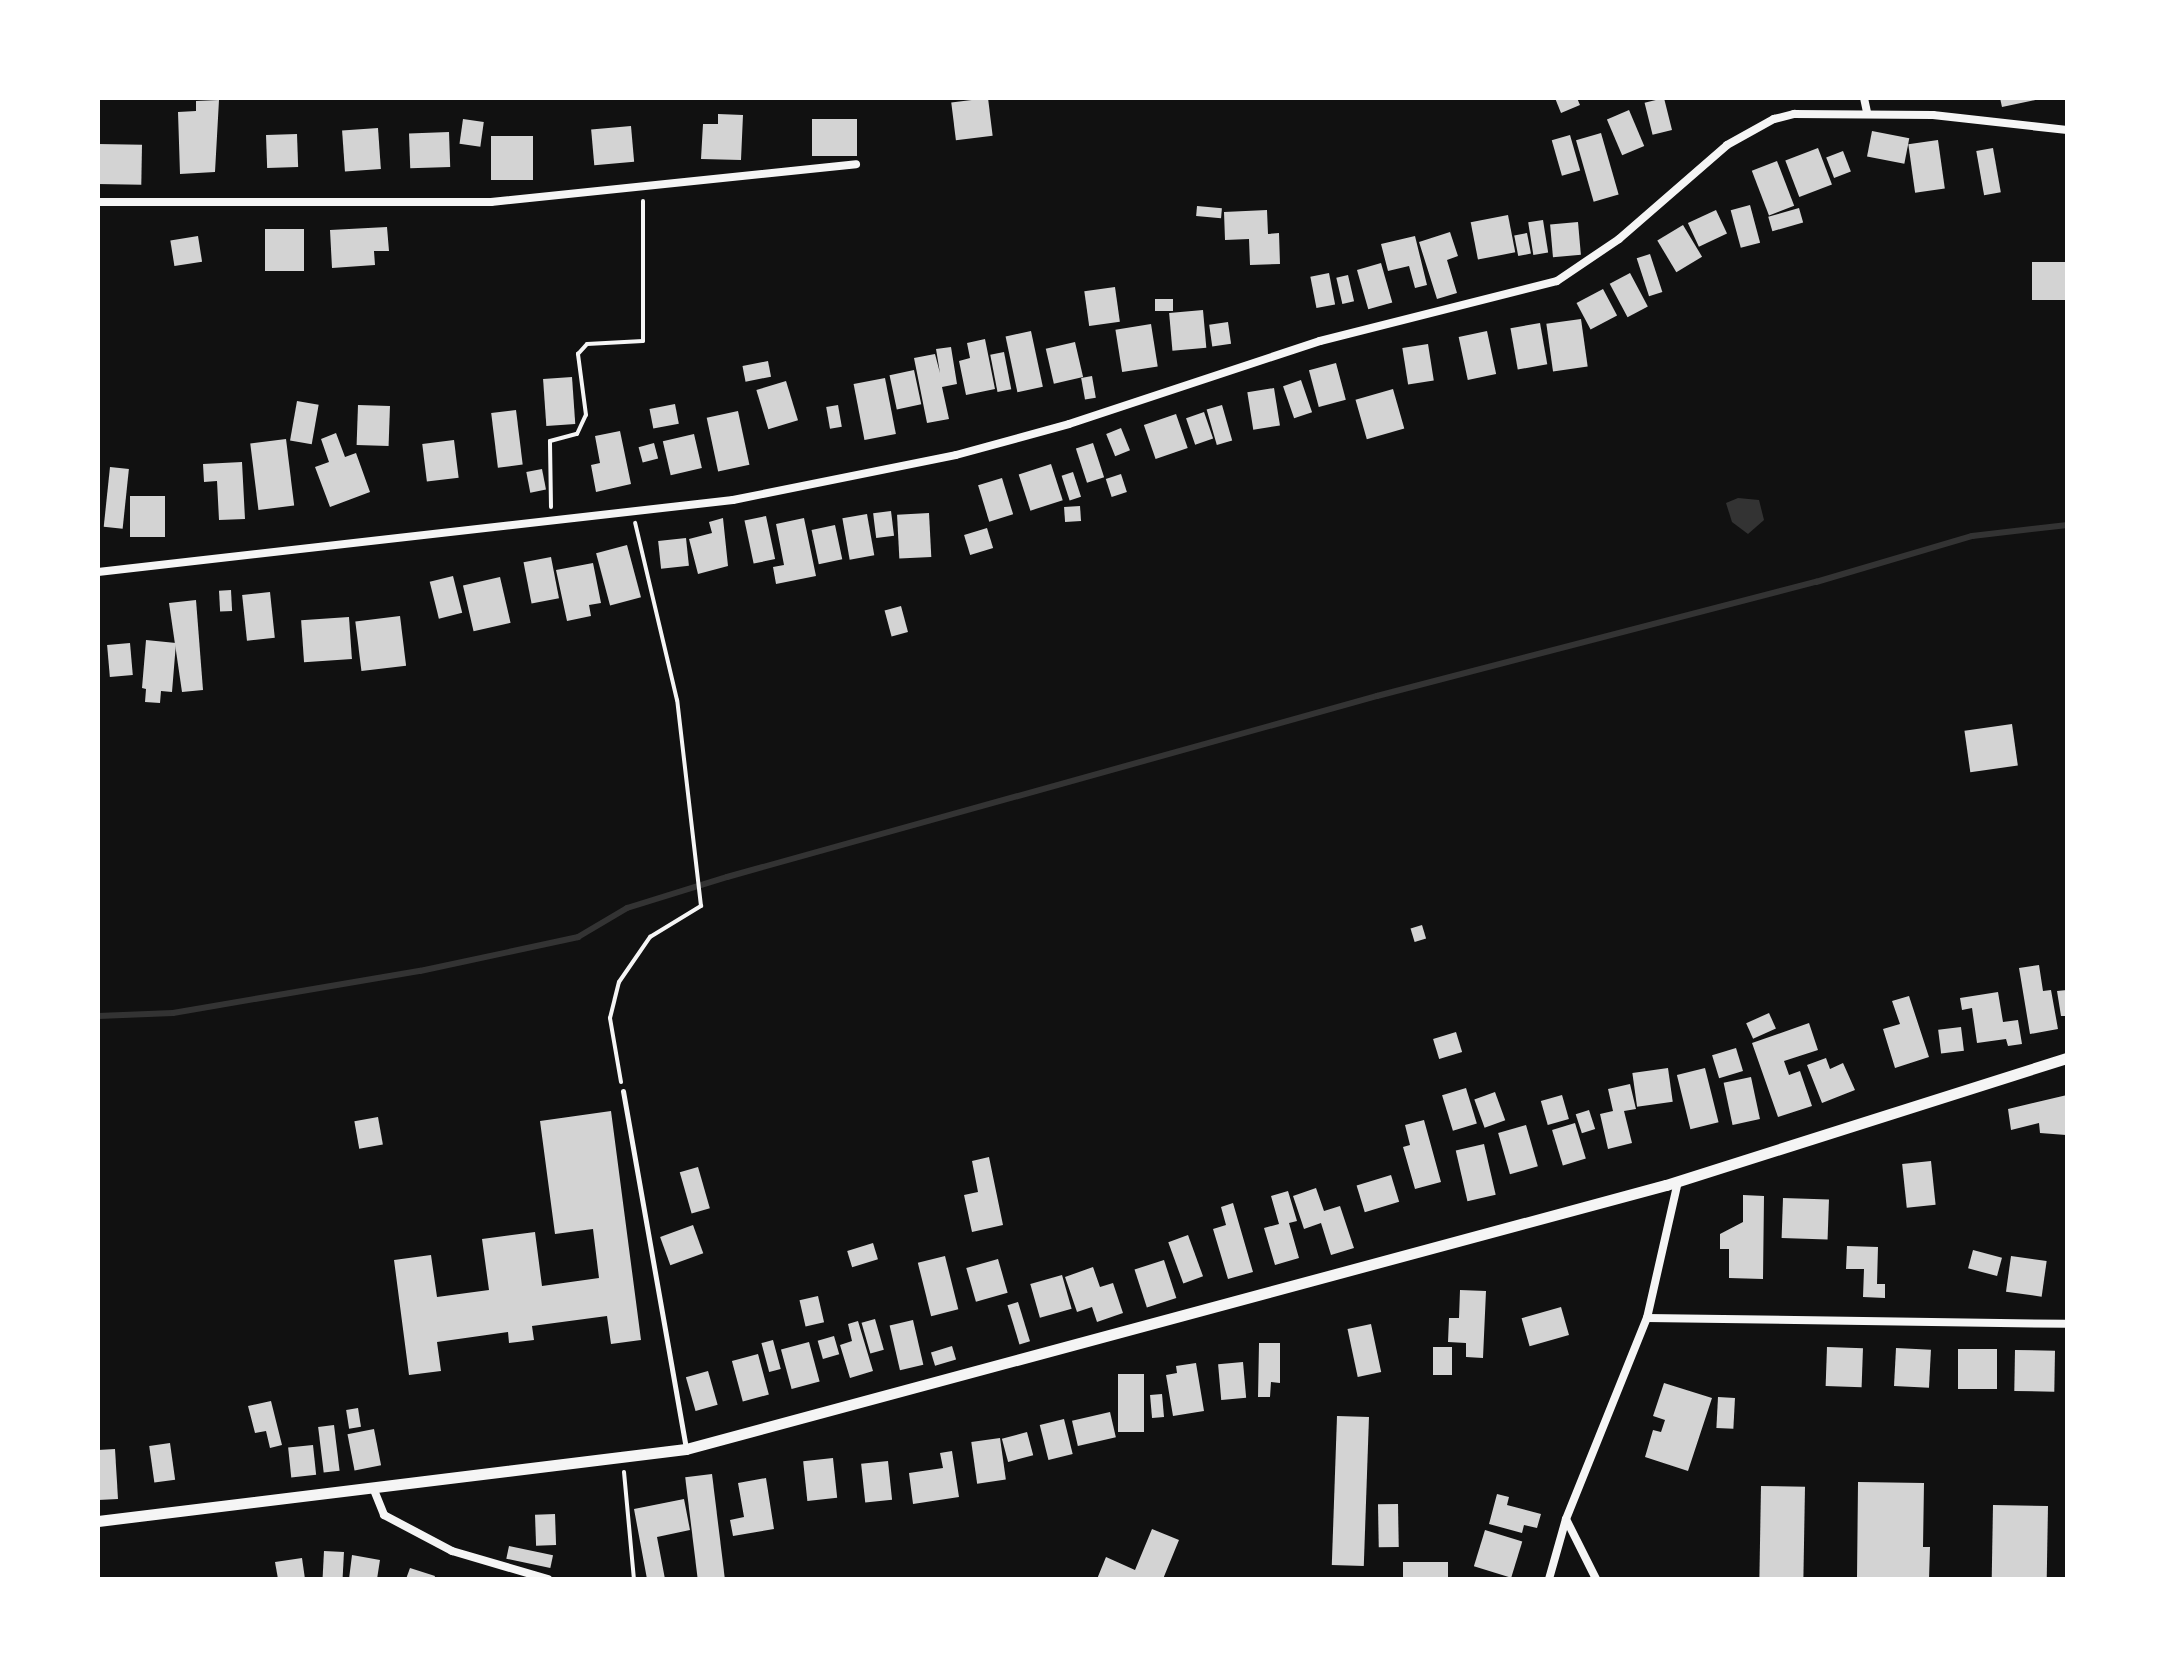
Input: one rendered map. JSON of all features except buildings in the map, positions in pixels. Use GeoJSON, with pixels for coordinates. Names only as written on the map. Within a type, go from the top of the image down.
{"type":"FeatureCollection","features":[{"type":"Feature","properties":{"kind":"street"},"geometry":{"type":"LineString","coordinates":[[1864,98],[1867,112]]}},
{"type":"Feature","properties":{"kind":"street"},"geometry":{"type":"LineString","coordinates":[[98,572],[552,524],[733,500],[956,455],[1069,424],[1320,341],[1529,292],[1578,269],[1619,239],[1692,171],[1774,119],[1823,110],[2067,130]]}},
{"type":"Feature","properties":{"kind":"street"},"geometry":{"type":"LineString","coordinates":[[98,202],[491,202],[856,164]]}},
{"type":"Feature","properties":{"kind":"street"},"geometry":{"type":"LineString","coordinates":[[98,1521],[374,1490],[686,1449],[1678,1181],[2067,1058]]}},
{"type":"Feature","properties":{"kind":"street"},"geometry":{"type":"LineString","coordinates":[[1549,1579],[1566,1519],[1647,1318],[1678,1181]]}},
{"type":"Feature","properties":{"kind":"street"},"geometry":{"type":"LineString","coordinates":[[1647,1318],[2067,1324]]}},
{"type":"Feature","properties":{"kind":"street"},"geometry":{"type":"LineString","coordinates":[[374,1490],[384,1515],[452,1551],[548,1579]]}},
{"type":"Feature","properties":{"kind":"street"},"geometry":{"type":"LineString","coordinates":[[1566,1519],[1596,1579]]}},
{"type":"Feature","properties":{"kind":"lane"},"geometry":{"type":"LineString","coordinates":[[623,1091],[686,1449]]}},
{"type":"Feature","properties":{"kind":"path"},"geometry":{"type":"LineString","coordinates":[[552,524],[550,441],[577,434],[586,415],[578,354],[587,344],[643,341],[643,186]]}},
{"type":"Feature","properties":{"kind":"path"},"geometry":{"type":"LineString","coordinates":[[623,1091],[610,1018],[619,982],[650,937],[701,906],[700,868],[677,700],[633,513]]}},
{"type":"Feature","properties":{"kind":"path"},"geometry":{"type":"LineString","coordinates":[[623,1457],[634,1579]]}},
{"type":"Feature","properties":{"kind":"shaded area"},"geometry":{"type":"Polygon","coordinates":[[[1738,498],[1759,500],[1764,520],[1748,534],[1732,522],[1726,503],[1738,498]]]}},
{"type":"Feature","properties":{"kind":"waterway"},"geometry":{"type":"LineString","coordinates":[[98,1016],[173,1013],[420,971],[578,937],[627,908],[727,877],[1377,696],[1816,582],[1972,536],[2067,525]]}}]}
